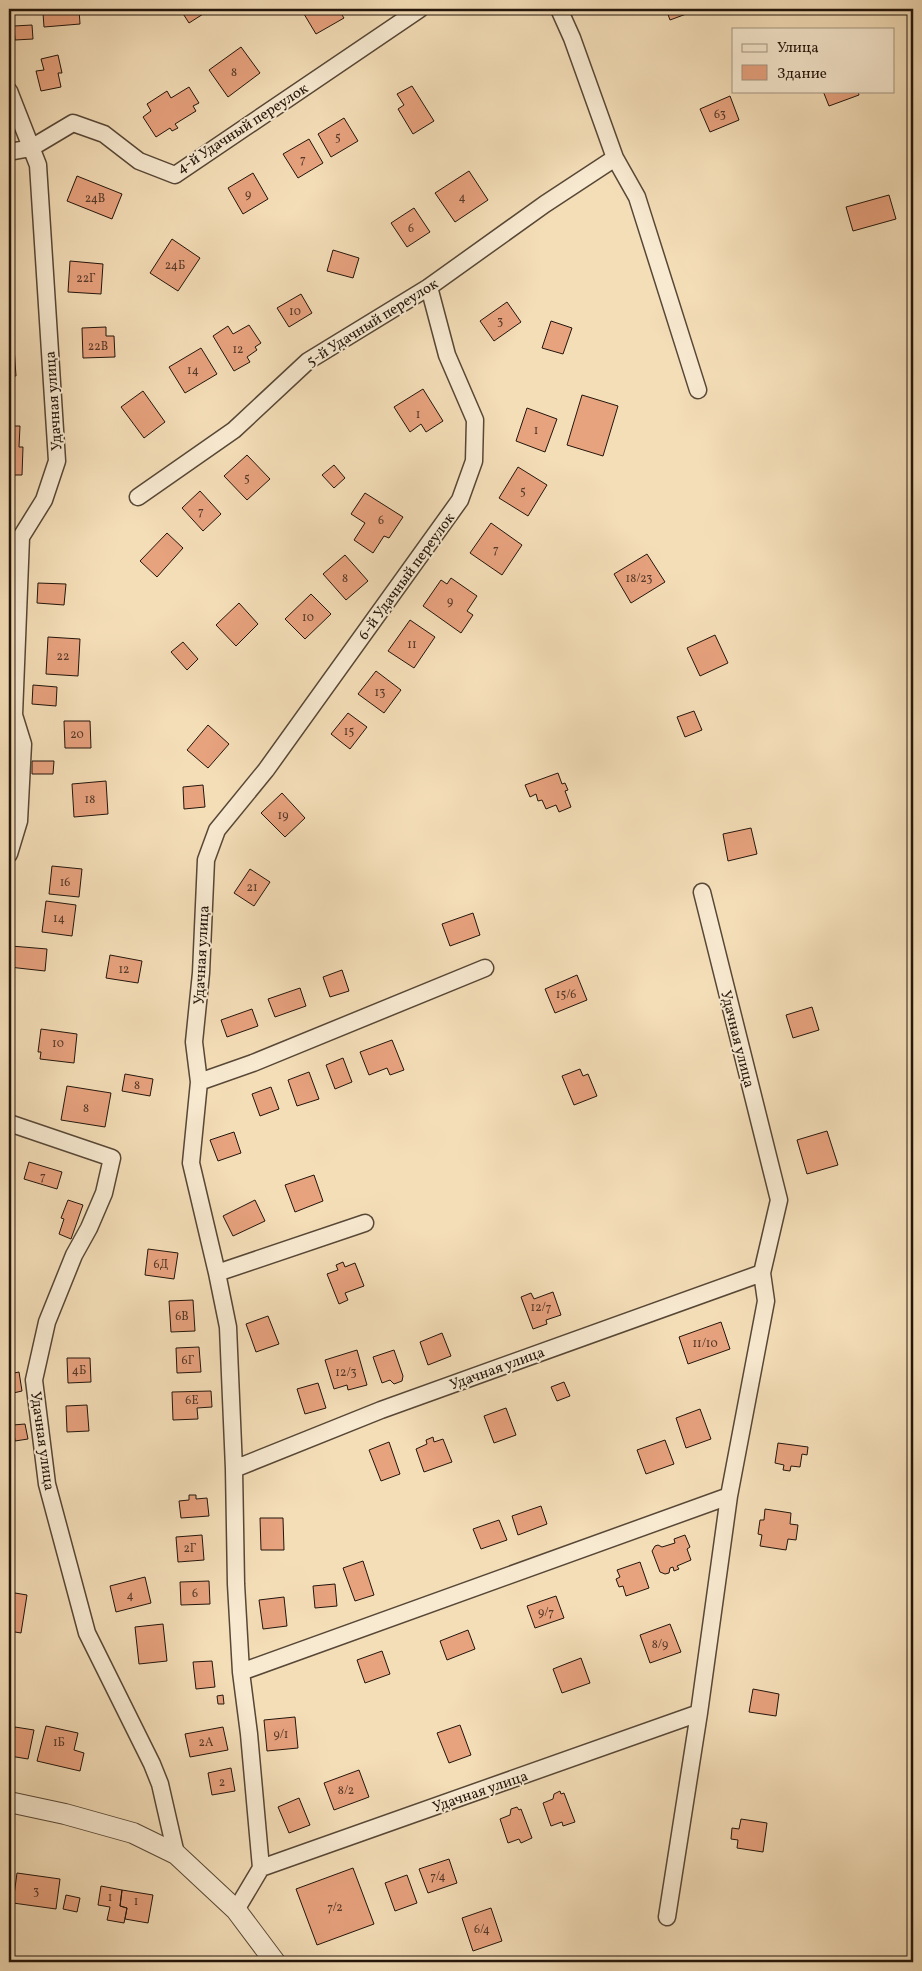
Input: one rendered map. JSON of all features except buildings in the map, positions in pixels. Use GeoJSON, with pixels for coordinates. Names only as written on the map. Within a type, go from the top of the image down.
{"type":"FeatureCollection","features":[{"type":"Feature","properties":{"kind":"street","name":"4-й Удачный переулок"},"geometry":{"type":"LineString","coordinates":[[31,148],[73,123],[104,134],[139,161],[175,175],[420,9]]}},
{"type":"Feature","properties":{"kind":"street"},"geometry":{"type":"LineString","coordinates":[[560,9],[615,158],[636,197],[698,390]]}},
{"type":"Feature","properties":{"kind":"street","name":"Удачная улица"},"geometry":{"type":"LineString","coordinates":[[9,91],[38,165],[57,461],[44,500],[21,537],[12,715],[23,744],[19,821],[9,854]]}},
{"type":"Feature","properties":{"kind":"street"},"geometry":{"type":"LineString","coordinates":[[9,152],[31,148]]}},
{"type":"Feature","properties":{"kind":"street","name":"5-й Удачный переулок"},"geometry":{"type":"LineString","coordinates":[[138,497],[234,430],[308,360],[429,287],[544,204],[615,158]]}},
{"type":"Feature","properties":{"kind":"street","name":"6-й Удачный переулок"},"geometry":{"type":"LineString","coordinates":[[217,830],[266,770],[460,500],[474,461],[475,420],[447,355],[429,287]]}},
{"type":"Feature","properties":{"kind":"street","name":"Удачная улица"},"geometry":{"type":"LineString","coordinates":[[217,830],[206,860],[201,973],[194,1042],[199,1082],[191,1163],[228,1328],[234,1469],[236,1584],[241,1672],[249,1734],[261,1868],[699,1713]]}},
{"type":"Feature","properties":{"kind":"street","name":"Удачная улица"},"geometry":{"type":"LineString","coordinates":[[667,1917],[699,1713],[729,1496],[766,1301],[762,1273],[779,1200],[702,892]]}},
{"type":"Feature","properties":{"kind":"street"},"geometry":{"type":"LineString","coordinates":[[199,1082],[253,1063],[485,968]]}},
{"type":"Feature","properties":{"kind":"street","name":"Удачная улица"},"geometry":{"type":"LineString","coordinates":[[9,1123],[112,1158],[104,1192],[89,1228],[74,1255],[47,1322],[34,1380],[47,1484],[87,1633],[152,1764],[160,1784],[176,1854]]}},
{"type":"Feature","properties":{"kind":"street"},"geometry":{"type":"LineString","coordinates":[[217,1273],[365,1222]]}},
{"type":"Feature","properties":{"kind":"street","name":"Удачная улица"},"geometry":{"type":"LineString","coordinates":[[234,1469],[381,1410],[762,1273]]}},
{"type":"Feature","properties":{"kind":"street"},"geometry":{"type":"LineString","coordinates":[[241,1672],[729,1496]]}},
{"type":"Feature","properties":{"kind":"street"},"geometry":{"type":"LineString","coordinates":[[9,1802],[65,1814],[133,1833],[176,1854],[236,1910],[275,1962]]}},
{"type":"Feature","properties":{"kind":"street"},"geometry":{"type":"LineString","coordinates":[[236,1910],[261,1868]]}}]}
